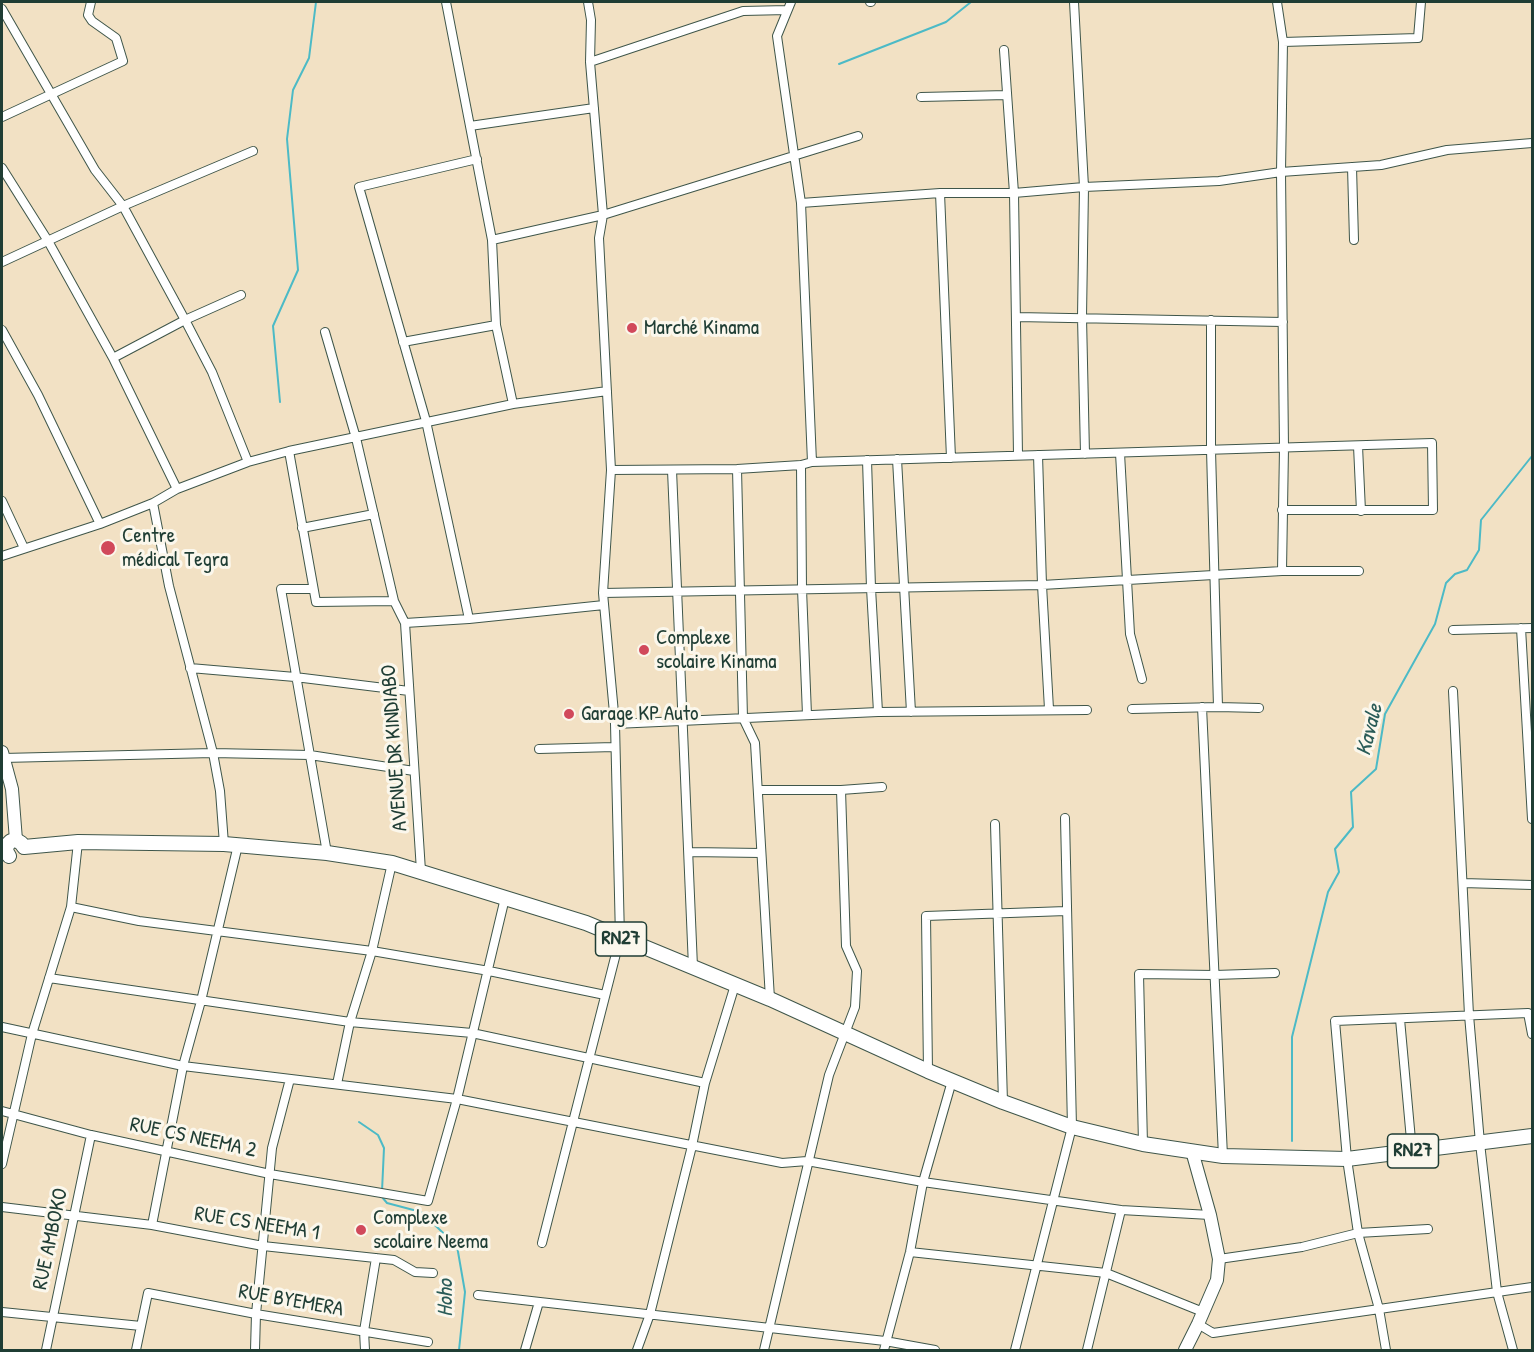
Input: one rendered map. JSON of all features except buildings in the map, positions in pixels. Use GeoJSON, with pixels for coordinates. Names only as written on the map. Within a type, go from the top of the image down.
{"type":"FeatureCollection","features":[{"type":"Feature","properties":{"kind":"main road","name":"RN27"},"geometry":{"type":"LineString","coordinates":[[5,860],[20,857],[23,853],[20,844],[78,842],[231,844],[327,853],[392,863],[586,923],[770,999],[928,1071],[1003,1102],[1072,1127],[1143,1144],[1223,1156],[1347,1159],[1533,1136]]}},
{"type":"Feature","properties":{"kind":"street"},"geometry":{"type":"LineString","coordinates":[[2,117],[123,61],[116,38],[92,21],[88,15],[91,2]]}},
{"type":"Feature","properties":{"kind":"street"},"geometry":{"type":"LineString","coordinates":[[446,2],[492,240],[496,326],[513,404]]}},
{"type":"Feature","properties":{"kind":"street"},"geometry":{"type":"LineString","coordinates":[[542,1243],[620,938],[615,724],[603,592],[611,470],[599,238],[603,215],[590,62],[591,20],[588,2]]}},
{"type":"Feature","properties":{"kind":"street"},"geometry":{"type":"LineString","coordinates":[[791,2],[777,36],[801,203],[812,462]]}},
{"type":"Feature","properties":{"kind":"street"},"geometry":{"type":"LineString","coordinates":[[1074,2],[1084,187],[1082,317],[1085,454]]}},
{"type":"Feature","properties":{"kind":"street"},"geometry":{"type":"LineString","coordinates":[[1277,2],[1283,42],[1282,571]]}},
{"type":"Feature","properties":{"kind":"street"},"geometry":{"type":"LineString","coordinates":[[1283,42],[1418,38],[1421,2]]}},
{"type":"Feature","properties":{"kind":"street"},"geometry":{"type":"LineString","coordinates":[[2,9],[95,170],[123,206],[185,320],[212,372],[248,462]]}},
{"type":"Feature","properties":{"kind":"street"},"geometry":{"type":"LineString","coordinates":[[590,62],[743,11],[787,10]]}},
{"type":"Feature","properties":{"kind":"street"},"geometry":{"type":"LineString","coordinates":[[1004,50],[1014,193],[1018,455]]}},
{"type":"Feature","properties":{"kind":"street"},"geometry":{"type":"LineString","coordinates":[[921,97],[1007,95]]}},
{"type":"Feature","properties":{"kind":"street"},"geometry":{"type":"LineString","coordinates":[[470,126],[594,108]]}},
{"type":"Feature","properties":{"kind":"street"},"geometry":{"type":"LineString","coordinates":[[492,240],[603,215],[858,136]]}},
{"type":"Feature","properties":{"kind":"street"},"geometry":{"type":"LineString","coordinates":[[801,203],[940,193],[1014,193],[1084,187],[1219,181],[1281,172],[1381,165],[1447,150],[1533,143]]}},
{"type":"Feature","properties":{"kind":"street"},"geometry":{"type":"LineString","coordinates":[[2,262],[123,206],[253,151]]}},
{"type":"Feature","properties":{"kind":"street"},"geometry":{"type":"LineString","coordinates":[[469,619],[426,421],[359,187],[477,159]]}},
{"type":"Feature","properties":{"kind":"street"},"geometry":{"type":"LineString","coordinates":[[1352,167],[1354,240]]}},
{"type":"Feature","properties":{"kind":"street"},"geometry":{"type":"LineString","coordinates":[[2,168],[48,242],[113,358],[177,489]]}},
{"type":"Feature","properties":{"kind":"street"},"geometry":{"type":"LineString","coordinates":[[940,193],[951,458]]}},
{"type":"Feature","properties":{"kind":"street"},"geometry":{"type":"LineString","coordinates":[[113,358],[185,320],[241,296]]}},
{"type":"Feature","properties":{"kind":"street"},"geometry":{"type":"LineString","coordinates":[[1016,317],[1283,322]]}},
{"type":"Feature","properties":{"kind":"street"},"geometry":{"type":"LineString","coordinates":[[1211,320],[1213,575],[1218,707]]}},
{"type":"Feature","properties":{"kind":"street"},"geometry":{"type":"LineString","coordinates":[[404,342],[496,326]]}},
{"type":"Feature","properties":{"kind":"street"},"geometry":{"type":"LineString","coordinates":[[2,330],[38,395],[100,524]]}},
{"type":"Feature","properties":{"kind":"street"},"geometry":{"type":"LineString","coordinates":[[325,332],[356,438],[394,600],[405,623],[604,605]]}},
{"type":"Feature","properties":{"kind":"street"},"geometry":{"type":"LineString","coordinates":[[2,556],[100,524],[153,503],[177,489],[248,462],[426,421],[513,404],[607,391]]}},
{"type":"Feature","properties":{"kind":"street"},"geometry":{"type":"LineString","coordinates":[[611,470],[737,469],[801,465],[812,462],[1432,443],[1433,510],[1282,510]]}},
{"type":"Feature","properties":{"kind":"street"},"geometry":{"type":"LineString","coordinates":[[1358,446],[1361,511]]}},
{"type":"Feature","properties":{"kind":"street"},"geometry":{"type":"LineString","coordinates":[[289,451],[316,602],[394,600]]}},
{"type":"Feature","properties":{"kind":"street"},"geometry":{"type":"LineString","coordinates":[[1120,453],[1130,634],[1142,679]]}},
{"type":"Feature","properties":{"kind":"street"},"geometry":{"type":"LineString","coordinates":[[1038,455],[1042,585],[1050,709]]}},
{"type":"Feature","properties":{"kind":"street"},"geometry":{"type":"LineString","coordinates":[[897,459],[911,712]]}},
{"type":"Feature","properties":{"kind":"street"},"geometry":{"type":"LineString","coordinates":[[867,460],[878,712]]}},
{"type":"Feature","properties":{"kind":"street"},"geometry":{"type":"LineString","coordinates":[[801,465],[802,589],[807,715]]}},
{"type":"Feature","properties":{"kind":"street"},"geometry":{"type":"LineString","coordinates":[[737,469],[743,718],[755,743],[770,999]]}},
{"type":"Feature","properties":{"kind":"street"},"geometry":{"type":"LineString","coordinates":[[672,470],[693,967]]}},
{"type":"Feature","properties":{"kind":"street"},"geometry":{"type":"LineString","coordinates":[[2,501],[24,548]]}},
{"type":"Feature","properties":{"kind":"street"},"geometry":{"type":"LineString","coordinates":[[152,1225],[183,1066],[218,930],[231,844],[213,753],[170,586],[153,503]]}},
{"type":"Feature","properties":{"kind":"street"},"geometry":{"type":"LineString","coordinates":[[302,528],[374,514]]}},
{"type":"Feature","properties":{"kind":"street"},"geometry":{"type":"LineString","coordinates":[[603,592],[1042,585],[1282,571],[1359,571]]}},
{"type":"Feature","properties":{"kind":"street"},"geometry":{"type":"LineString","coordinates":[[313,589],[281,589],[327,853]]}},
{"type":"Feature","properties":{"kind":"street","name":"AVENUE DR KINDIABO"},"geometry":{"type":"LineString","coordinates":[[405,623],[421,871]]}},
{"type":"Feature","properties":{"kind":"street"},"geometry":{"type":"LineString","coordinates":[[1521,628],[1531,758],[1533,819]]}},
{"type":"Feature","properties":{"kind":"street"},"geometry":{"type":"LineString","coordinates":[[1453,630],[1533,628]]}},
{"type":"Feature","properties":{"kind":"street"},"geometry":{"type":"LineString","coordinates":[[190,668],[295,677],[409,691]]}},
{"type":"Feature","properties":{"kind":"street"},"geometry":{"type":"LineString","coordinates":[[1453,691],[1469,1015],[1480,1143],[1497,1292],[1513,1350]]}},
{"type":"Feature","properties":{"kind":"street"},"geometry":{"type":"LineString","coordinates":[[1202,707],[1223,1156]]}},
{"type":"Feature","properties":{"kind":"street"},"geometry":{"type":"LineString","coordinates":[[1132,709],[1259,708]]}},
{"type":"Feature","properties":{"kind":"street"},"geometry":{"type":"LineString","coordinates":[[615,724],[878,712],[1087,710]]}},
{"type":"Feature","properties":{"kind":"street"},"geometry":{"type":"LineString","coordinates":[[539,749],[614,747]]}},
{"type":"Feature","properties":{"kind":"street"},"geometry":{"type":"LineString","coordinates":[[20,844],[12,789],[2,755],[213,753],[309,755],[414,771]]}},
{"type":"Feature","properties":{"kind":"street"},"geometry":{"type":"LineString","coordinates":[[758,790],[841,790],[882,787]]}},
{"type":"Feature","properties":{"kind":"street"},"geometry":{"type":"LineString","coordinates":[[764,1350],[771,1330],[807,1161],[829,1075],[855,1007],[857,971],[846,946],[841,790]]}},
{"type":"Feature","properties":{"kind":"street"},"geometry":{"type":"LineString","coordinates":[[1015,1350],[1072,1127],[1065,818]]}},
{"type":"Feature","properties":{"kind":"street"},"geometry":{"type":"LineString","coordinates":[[995,824],[1003,1102]]}},
{"type":"Feature","properties":{"kind":"street"},"geometry":{"type":"LineString","coordinates":[[2,1164],[32,1034],[71,907],[78,842]]}},
{"type":"Feature","properties":{"kind":"street"},"geometry":{"type":"LineString","coordinates":[[688,852],[761,853]]}},
{"type":"Feature","properties":{"kind":"street"},"geometry":{"type":"LineString","coordinates":[[337,1084],[350,1022],[372,951],[392,863]]}},
{"type":"Feature","properties":{"kind":"street"},"geometry":{"type":"LineString","coordinates":[[1463,883],[1533,885]]}},
{"type":"Feature","properties":{"kind":"street"},"geometry":{"type":"LineString","coordinates":[[457,1099],[506,898]]}},
{"type":"Feature","properties":{"kind":"street"},"geometry":{"type":"LineString","coordinates":[[71,907],[139,921],[372,951],[489,971],[605,995]]}},
{"type":"Feature","properties":{"kind":"street"},"geometry":{"type":"LineString","coordinates":[[928,1071],[926,916],[1066,911]]}},
{"type":"Feature","properties":{"kind":"street"},"geometry":{"type":"LineString","coordinates":[[1143,1144],[1139,974],[1275,973]]}},
{"type":"Feature","properties":{"kind":"street"},"geometry":{"type":"LineString","coordinates":[[50,978],[201,1002],[350,1022],[472,1033],[705,1083]]}},
{"type":"Feature","properties":{"kind":"street"},"geometry":{"type":"LineString","coordinates":[[637,1350],[650,1314],[692,1146],[705,1083],[735,985]]}},
{"type":"Feature","properties":{"kind":"street"},"geometry":{"type":"LineString","coordinates":[[1386,1350],[1379,1309],[1358,1233],[1347,1159],[1335,1022],[1528,1013],[1533,1034]]}},
{"type":"Feature","properties":{"kind":"street"},"geometry":{"type":"LineString","coordinates":[[1400,1019],[1412,1151]]}},
{"type":"Feature","properties":{"kind":"street"},"geometry":{"type":"LineString","coordinates":[[2,1027],[183,1066],[457,1099],[782,1163],[807,1161],[923,1182],[1121,1210],[1210,1215]]}},
{"type":"Feature","properties":{"kind":"street"},"geometry":{"type":"LineString","coordinates":[[255,1350],[256,1314],[272,1148],[290,1079]]}},
{"type":"Feature","properties":{"kind":"street"},"geometry":{"type":"LineString","coordinates":[[885,1346],[910,1252],[923,1182],[952,1081]]}},
{"type":"Feature","properties":{"kind":"street","name":"RUE CS NEEMA 2"},"geometry":{"type":"LineString","coordinates":[[2,1110],[91,1135],[270,1174],[428,1201],[457,1099]]}},
{"type":"Feature","properties":{"kind":"street","name":"RUE AMBOKO"},"geometry":{"type":"LineString","coordinates":[[46,1350],[91,1135]]}},
{"type":"Feature","properties":{"kind":"street"},"geometry":{"type":"LineString","coordinates":[[1185,1350],[1216,1280],[1220,1259],[1192,1151]]}},
{"type":"Feature","properties":{"kind":"street","name":"RUE CS NEEMA 1"},"geometry":{"type":"LineString","coordinates":[[2,1207],[152,1225],[263,1246],[394,1260],[416,1272],[433,1273]]}},
{"type":"Feature","properties":{"kind":"street"},"geometry":{"type":"LineString","coordinates":[[1087,1350],[1121,1210]]}},
{"type":"Feature","properties":{"kind":"street"},"geometry":{"type":"LineString","coordinates":[[1220,1259],[1302,1247],[1358,1233],[1428,1229]]}},
{"type":"Feature","properties":{"kind":"street"},"geometry":{"type":"LineString","coordinates":[[910,1252],[1106,1273],[1203,1312]]}},
{"type":"Feature","properties":{"kind":"street"},"geometry":{"type":"LineString","coordinates":[[365,1350],[364,1331],[376,1258]]}},
{"type":"Feature","properties":{"kind":"street"},"geometry":{"type":"LineString","coordinates":[[1198,1324],[1213,1332],[1533,1287]]}},
{"type":"Feature","properties":{"kind":"street","name":"RUE BYEMERA"},"geometry":{"type":"LineString","coordinates":[[141,1326],[148,1293],[256,1314],[428,1342]]}},
{"type":"Feature","properties":{"kind":"street"},"geometry":{"type":"LineString","coordinates":[[478,1295],[650,1314],[885,1346],[935,1350]]}},
{"type":"Feature","properties":{"kind":"street"},"geometry":{"type":"LineString","coordinates":[[525,1350],[538,1302]]}},
{"type":"Feature","properties":{"kind":"street"},"geometry":{"type":"LineString","coordinates":[[2,1312],[53,1319],[141,1326],[135,1350]]}},
{"type":"Feature","properties":{"kind":"waterway"},"geometry":{"type":"LineString","coordinates":[[280,402],[273,326],[298,270],[287,139],[293,90],[309,58],[316,2]]}},
{"type":"Feature","properties":{"kind":"waterway"},"geometry":{"type":"LineString","coordinates":[[839,64],[946,22],[971,2]]}},
{"type":"Feature","properties":{"kind":"waterway","name":"Kavale"},"geometry":{"type":"LineString","coordinates":[[1292,1141],[1292,1037],[1328,892],[1339,872],[1335,849],[1353,827],[1351,792],[1376,769],[1385,714],[1435,624],[1446,583],[1455,574],[1467,570],[1479,550],[1481,520],[1532,456]]}},
{"type":"Feature","properties":{"kind":"waterway","name":"Hoho"},"geometry":{"type":"LineString","coordinates":[[359,1122],[378,1135],[384,1148],[382,1191]]}},
{"type":"Feature","properties":{"kind":"waterway","name":"Hoho"},"geometry":{"type":"LineString","coordinates":[[382,1197],[387,1203],[421,1212],[457,1246],[465,1292],[459,1350]]}},
{"type":"Feature","properties":{"kind":"place","name":"Marché Kinama"},"geometry":{"type":"Point","coordinates":[632,328]}},
{"type":"Feature","properties":{"kind":"place","name":"Centre médical Tegra"},"geometry":{"type":"Point","coordinates":[108,548]}},
{"type":"Feature","properties":{"kind":"place","name":"Complexe scolaire Kinama"},"geometry":{"type":"Point","coordinates":[644,650]}},
{"type":"Feature","properties":{"kind":"place","name":"Garage KP Auto"},"geometry":{"type":"Point","coordinates":[569,714]}},
{"type":"Feature","properties":{"kind":"place","name":"Complexe scolaire Neema"},"geometry":{"type":"Point","coordinates":[361,1230]}}]}
